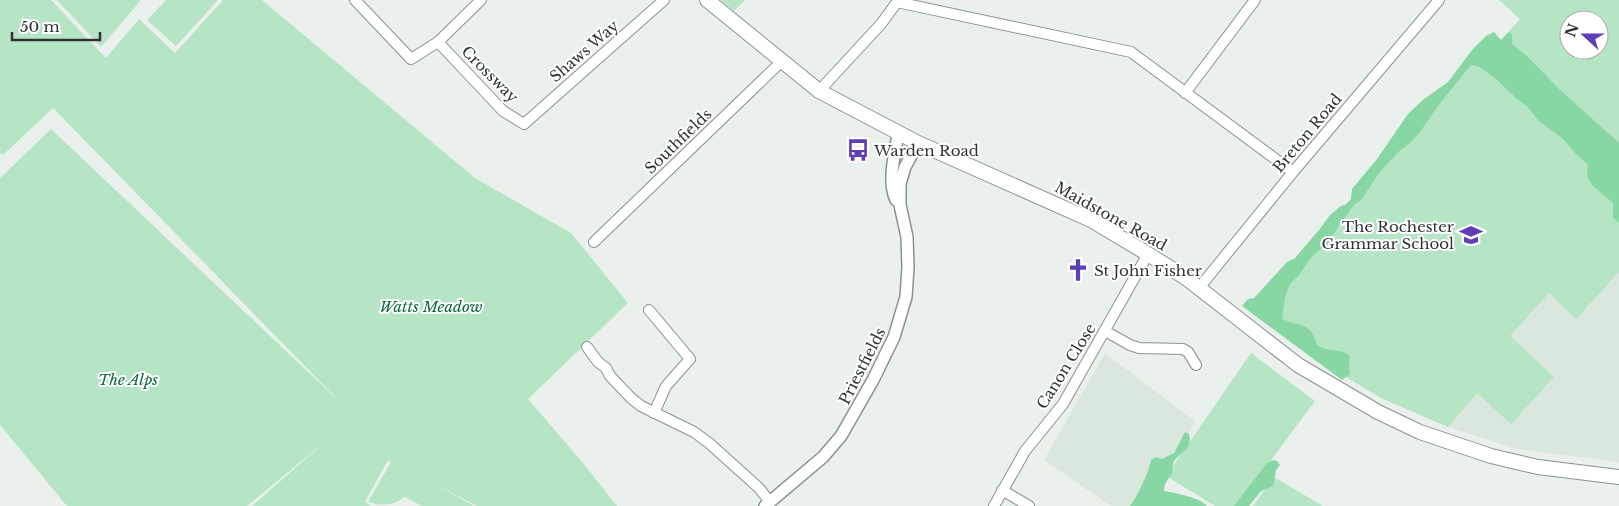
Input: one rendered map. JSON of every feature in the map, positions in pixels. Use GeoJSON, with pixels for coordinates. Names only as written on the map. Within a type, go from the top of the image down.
{"type":"FeatureCollection","features":[{"type":"Feature","properties":{"kind":"main road","name":"Maidstone Road"},"geometry":{"type":"LineString","coordinates":[[707,0],[819,91],[898,134],[1090,220],[1148,254],[1199,288],[1298,365],[1363,404],[1405,425],[1453,444],[1511,461],[1538,467],[1619,477]]}},
{"type":"Feature","properties":{"kind":"street"},"geometry":{"type":"LineString","coordinates":[[355,0],[411,59],[438,42],[481,0]]}},
{"type":"Feature","properties":{"kind":"street","name":"Shaws Way"},"geometry":{"type":"LineString","coordinates":[[524,124],[664,0]]}},
{"type":"Feature","properties":{"kind":"street"},"geometry":{"type":"LineString","coordinates":[[1185,93],[1255,0]]}},
{"type":"Feature","properties":{"kind":"street","name":"Breton Road"},"geometry":{"type":"LineString","coordinates":[[1199,288],[1293,172],[1439,0]]}},
{"type":"Feature","properties":{"kind":"street"},"geometry":{"type":"LineString","coordinates":[[819,91],[882,24],[898,1],[1131,52],[1293,172]]}},
{"type":"Feature","properties":{"kind":"street","name":"Crossway"},"geometry":{"type":"LineString","coordinates":[[438,42],[503,111],[524,124]]}},
{"type":"Feature","properties":{"kind":"street","name":"Southfields"},"geometry":{"type":"LineString","coordinates":[[594,242],[782,61]]}},
{"type":"Feature","properties":{"kind":"street","name":"Priestfields"},"geometry":{"type":"LineString","coordinates":[[898,134],[892,183],[895,199],[900,205]]}},
{"type":"Feature","properties":{"kind":"street","name":"Priestfields"},"geometry":{"type":"LineString","coordinates":[[767,504],[823,457],[841,436],[873,380],[894,337],[904,304],[908,280],[907,237],[900,205],[901,176],[918,143]]}},
{"type":"Feature","properties":{"kind":"street","name":"Canon Close"},"geometry":{"type":"LineString","coordinates":[[994,506],[1025,451],[1063,404],[1148,254]]}},
{"type":"Feature","properties":{"kind":"street"},"geometry":{"type":"LineString","coordinates":[[648,310],[690,359],[666,386],[654,413]]}},
{"type":"Feature","properties":{"kind":"street"},"geometry":{"type":"LineString","coordinates":[[1105,331],[1137,347],[1184,349],[1196,365]]}},
{"type":"Feature","properties":{"kind":"street"},"geometry":{"type":"LineString","coordinates":[[587,347],[598,362],[606,368],[620,388],[641,406],[694,432],[709,443],[758,488],[767,504]]}},
{"type":"Feature","properties":{"kind":"street"},"geometry":{"type":"LineString","coordinates":[[1002,490],[1028,506]]}},
{"type":"Feature","properties":{"kind":"shaded area"},"geometry":{"type":"Polygon","coordinates":[[[1619,156],[1619,462],[1517,449],[1448,427],[1381,398],[1318,360],[1619,156]]]}},
{"type":"Feature","properties":{"kind":"shaded area"},"geometry":{"type":"Polygon","coordinates":[[[1105,353],[1196,422],[1132,506],[1111,506],[1044,460],[1105,353]]]}},
{"type":"Feature","properties":{"kind":"green space","name":"Watts Meadow"},"geometry":{"type":"Polygon","coordinates":[[[0,0],[51,0],[106,58],[139,19],[175,53],[223,0],[262,0],[475,178],[571,233],[628,303],[528,399],[617,506],[477,506],[435,484],[474,506],[422,506],[405,497],[387,504],[368,502],[391,462],[388,460],[365,502],[371,506],[252,506],[326,441],[247,506],[67,506],[0,425],[0,178],[51,129],[341,403],[53,108],[3,155],[0,153],[0,0]]]}},
{"type":"Feature","properties":{"kind":"green space"},"geometry":{"type":"Polygon","coordinates":[[[57,0],[141,0],[101,47],[57,0]]]}},
{"type":"Feature","properties":{"kind":"green space"},"geometry":{"type":"Polygon","coordinates":[[[166,0],[218,0],[176,46],[147,20],[166,0]]]}},
{"type":"Feature","properties":{"kind":"green space"},"geometry":{"type":"Polygon","coordinates":[[[721,0],[745,0],[734,11],[721,0]]]}},
{"type":"Feature","properties":{"kind":"green space"},"geometry":{"type":"Polygon","coordinates":[[[1499,0],[1619,0],[1619,150],[1501,40],[1520,19],[1499,0]]]}},
{"type":"Feature","properties":{"kind":"green space"},"geometry":{"type":"Polygon","coordinates":[[[1494,32],[1501,40],[1509,32],[1512,34],[1512,44],[1619,143],[1619,223],[1613,218],[1613,203],[1592,185],[1587,176],[1588,165],[1564,140],[1538,120],[1528,107],[1496,79],[1478,66],[1471,65],[1440,103],[1420,132],[1379,173],[1362,199],[1355,204],[1339,225],[1327,246],[1318,251],[1309,260],[1300,274],[1290,284],[1285,297],[1282,319],[1304,326],[1312,332],[1317,345],[1322,348],[1346,353],[1350,356],[1350,374],[1342,380],[1242,306],[1248,299],[1254,298],[1287,262],[1295,258],[1330,215],[1351,199],[1352,189],[1377,159],[1408,114],[1424,99],[1448,82],[1472,50],[1486,36],[1494,32]]]}},
{"type":"Feature","properties":{"kind":"green space","name":"The Rochester Grammar School"},"geometry":{"type":"Polygon","coordinates":[[[1487,41],[1619,156],[1619,272],[1576,319],[1549,293],[1510,336],[1554,377],[1511,424],[1477,393],[1448,427],[1381,398],[1318,360],[1256,313],[1487,41]]]}},
{"type":"Feature","properties":{"kind":"green space"},"geometry":{"type":"Polygon","coordinates":[[[1251,353],[1315,401],[1237,506],[1215,506],[1166,476],[1251,353]]]}},
{"type":"Feature","properties":{"kind":"green space"},"geometry":{"type":"Polygon","coordinates":[[[1185,432],[1189,434],[1190,439],[1188,447],[1174,461],[1172,473],[1165,483],[1164,491],[1194,498],[1207,506],[1130,506],[1136,498],[1151,460],[1156,457],[1162,459],[1174,453],[1185,432]]]}},
{"type":"Feature","properties":{"kind":"green space"},"geometry":{"type":"Polygon","coordinates":[[[1273,460],[1277,461],[1280,465],[1276,470],[1273,486],[1261,491],[1249,506],[1234,506],[1267,463],[1273,460]]]}},
{"type":"Feature","properties":{"kind":"green space"},"geometry":{"type":"Polygon","coordinates":[[[1274,477],[1323,506],[1253,506],[1274,477]]]}},
{"type":"Feature","properties":{"kind":"place","name":"Warden Road"},"geometry":{"type":"Point","coordinates":[858,150]}},
{"type":"Feature","properties":{"kind":"place","name":"The Rochester Grammar School"},"geometry":{"type":"Point","coordinates":[1471,235]}},
{"type":"Feature","properties":{"kind":"place","name":"St John Fisher"},"geometry":{"type":"Point","coordinates":[1078,270]}},
{"type":"Feature","properties":{"kind":"park label","name":"The Alps"},"geometry":{"type":"Point","coordinates":[128,379]}}]}
